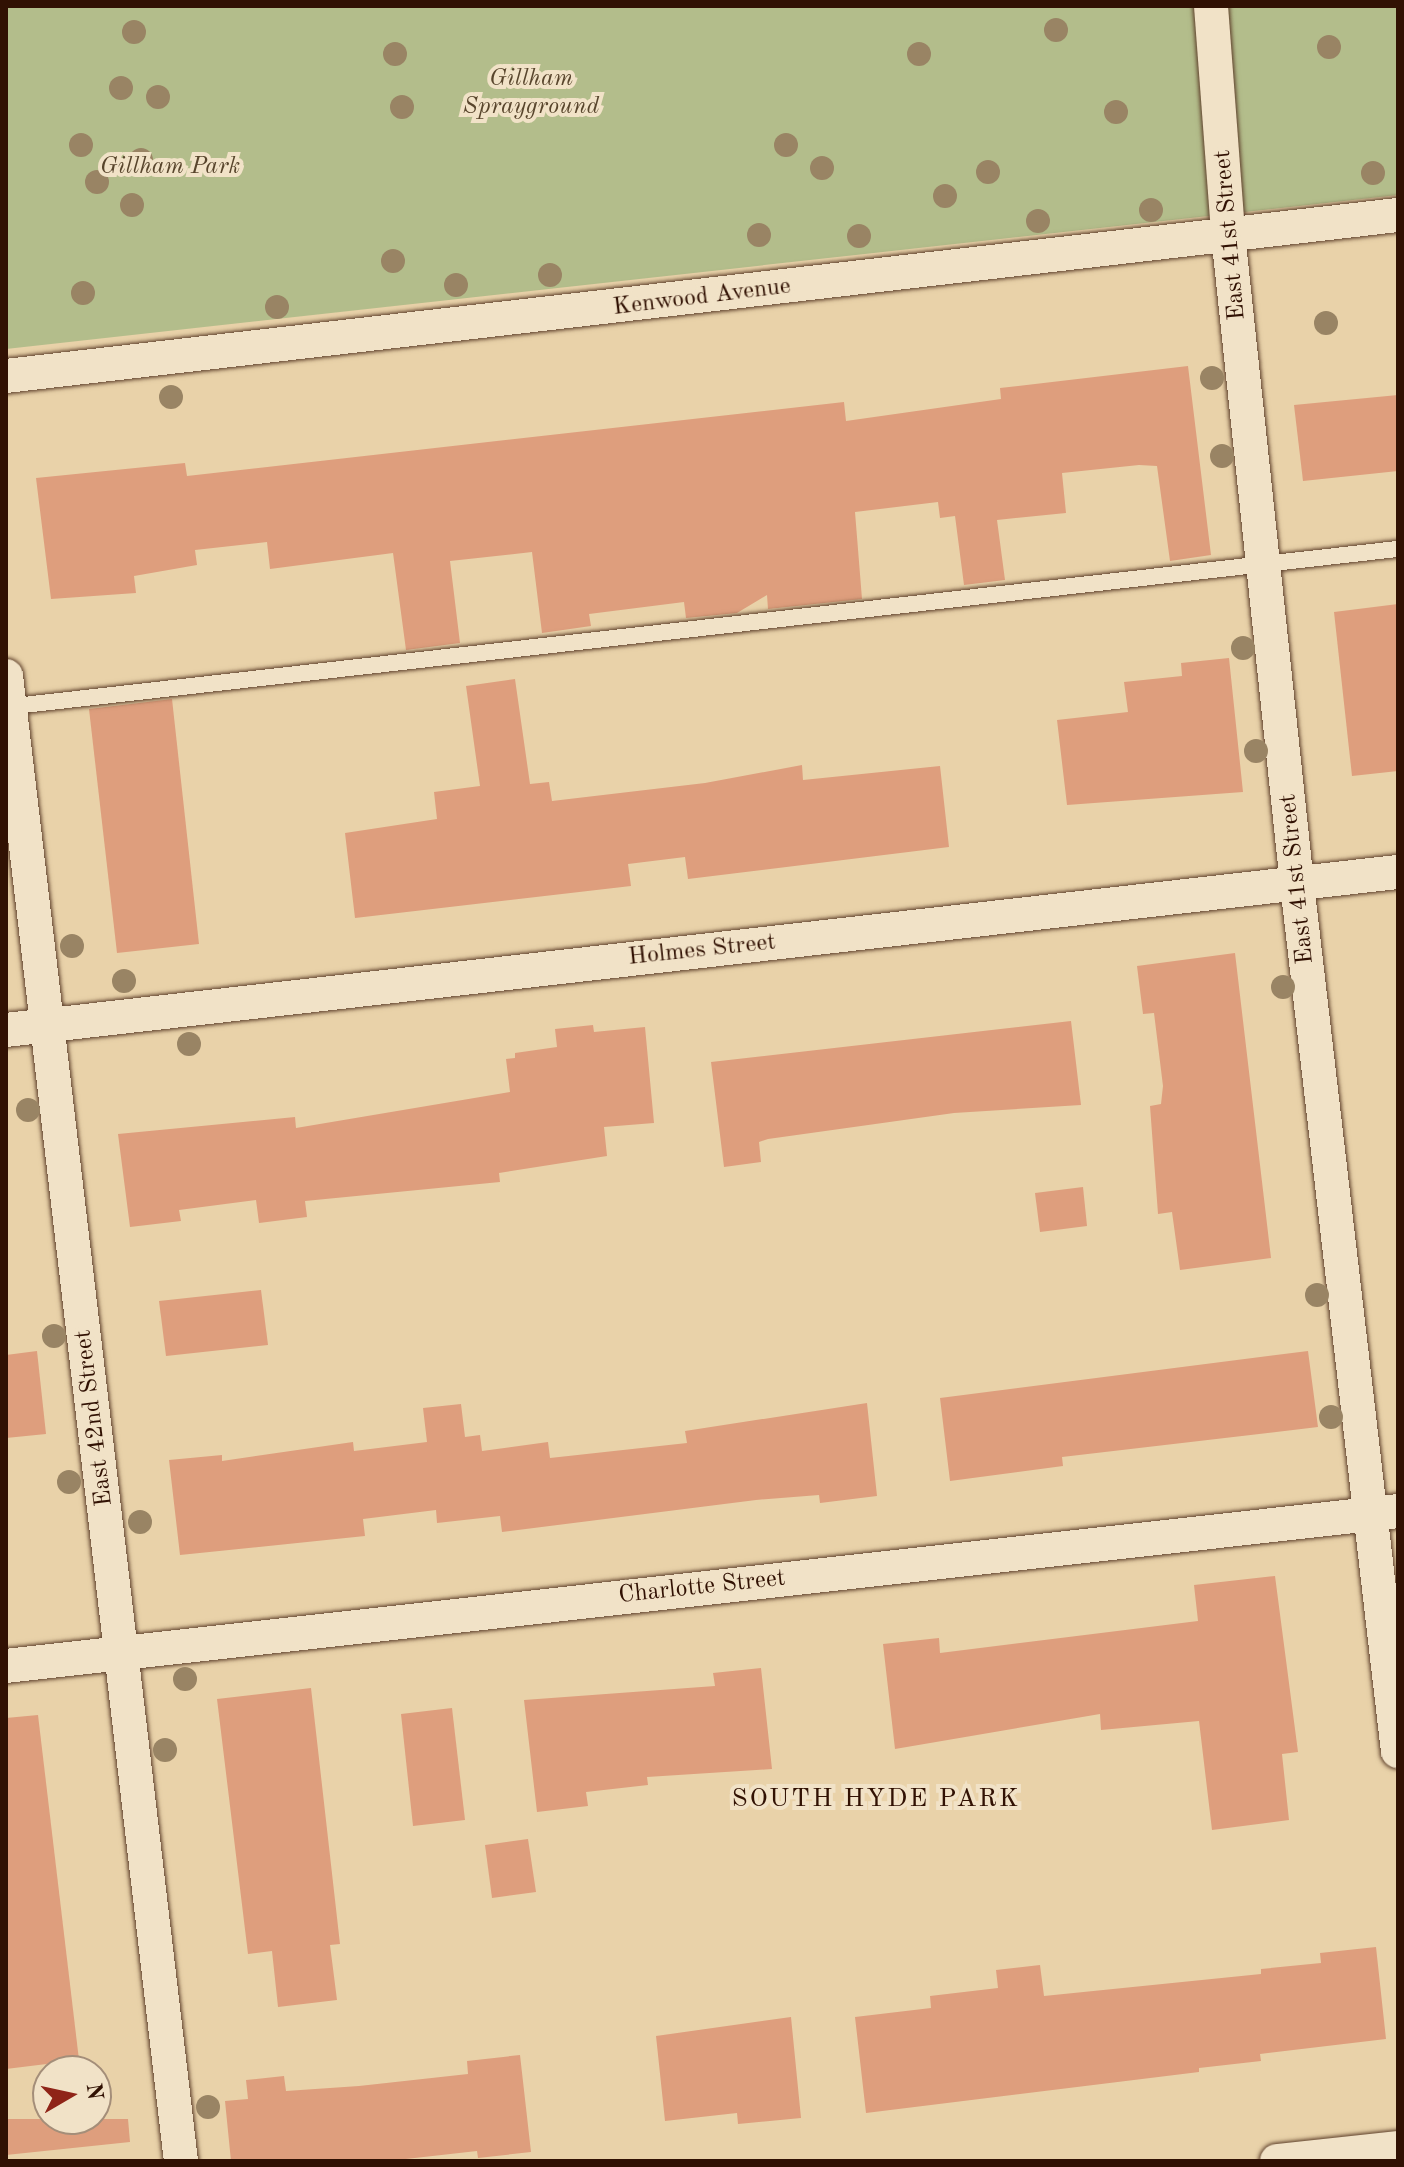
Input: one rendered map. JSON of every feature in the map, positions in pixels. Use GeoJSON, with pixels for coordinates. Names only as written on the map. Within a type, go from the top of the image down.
{"type":"FeatureCollection","features":[{"type":"Feature","properties":{"kind":"street","name":"East 41st Street"},"geometry":{"type":"LineString","coordinates":[[1211,6],[1228,234],[1297,884],[1384,1512],[1398,1751]]}},
{"type":"Feature","properties":{"kind":"street","name":"Kenwood Avenue"},"geometry":{"type":"LineString","coordinates":[[6,376],[1398,215]]}},
{"type":"Feature","properties":{"kind":"street","name":"East 42nd Street"},"geometry":{"type":"LineString","coordinates":[[7,697],[49,1025],[181,2161]]}},
{"type":"Feature","properties":{"kind":"street","name":"Holmes Street"},"geometry":{"type":"LineString","coordinates":[[6,1030],[1398,872]]}},
{"type":"Feature","properties":{"kind":"street","name":"Charlotte Street"},"geometry":{"type":"LineString","coordinates":[[6,1666],[1384,1512]]}},
{"type":"Feature","properties":{"kind":"street"},"geometry":{"type":"LineString","coordinates":[[1277,2161],[1398,2148]]}},
{"type":"Feature","properties":{"kind":"lane"},"geometry":{"type":"LineString","coordinates":[[7,697],[1398,549]]}},
{"type":"Feature","properties":{"kind":"green space","name":"Gillham Park"},"geometry":{"type":"Polygon","coordinates":[[[6,6],[1398,6],[1398,195],[6,349],[6,6]]]}},
{"type":"Feature","properties":{"kind":"building"},"geometry":{"type":"Polygon","coordinates":[[[1188,366],[1211,555],[1170,561],[1157,466],[1139,465],[1062,473],[1066,513],[997,520],[1005,580],[964,585],[955,516],[940,518],[938,502],[855,512],[862,599],[768,609],[767,595],[737,613],[686,618],[684,602],[589,614],[591,626],[542,633],[532,552],[450,561],[460,643],[406,650],[393,553],[270,569],[267,542],[195,550],[197,565],[134,576],[136,593],[51,599],[36,478],[185,463],[187,476],[844,402],[846,421],[1001,399],[1000,388],[1188,366]]]}},
{"type":"Feature","properties":{"kind":"building"},"geometry":{"type":"Polygon","coordinates":[[[1398,395],[1398,471],[1303,481],[1294,405],[1398,395]]]}},
{"type":"Feature","properties":{"kind":"building"},"geometry":{"type":"Polygon","coordinates":[[[1398,604],[1398,771],[1352,776],[1334,612],[1398,604]]]}},
{"type":"Feature","properties":{"kind":"building"},"geometry":{"type":"Polygon","coordinates":[[[1229,658],[1243,792],[1067,805],[1057,720],[1128,712],[1124,682],[1182,676],[1181,663],[1229,658]]]}},
{"type":"Feature","properties":{"kind":"building"},"geometry":{"type":"Polygon","coordinates":[[[515,679],[530,784],[549,782],[552,801],[705,783],[802,765],[803,780],[940,766],[949,847],[688,879],[685,857],[628,864],[631,886],[355,918],[345,833],[437,819],[434,792],[480,786],[466,686],[515,679]]]}},
{"type":"Feature","properties":{"kind":"building"},"geometry":{"type":"Polygon","coordinates":[[[172,699],[199,944],[117,953],[89,709],[172,699]]]}},
{"type":"Feature","properties":{"kind":"building"},"geometry":{"type":"Polygon","coordinates":[[[1235,953],[1271,1258],[1180,1270],[1172,1212],[1158,1214],[1150,1106],[1161,1104],[1163,1086],[1154,1013],[1143,1014],[1137,966],[1235,953]]]}},
{"type":"Feature","properties":{"kind":"building"},"geometry":{"type":"Polygon","coordinates":[[[1071,1021],[1081,1105],[954,1113],[768,1139],[759,1142],[761,1162],[724,1167],[711,1062],[1071,1021]]]}},
{"type":"Feature","properties":{"kind":"building"},"geometry":{"type":"Polygon","coordinates":[[[593,1025],[594,1032],[645,1027],[654,1123],[604,1127],[607,1156],[499,1173],[500,1182],[305,1201],[307,1217],[259,1223],[256,1200],[179,1210],[181,1221],[130,1227],[118,1134],[295,1117],[296,1128],[510,1092],[506,1059],[515,1058],[515,1053],[557,1047],[555,1029],[593,1025]]]}},
{"type":"Feature","properties":{"kind":"building"},"geometry":{"type":"Polygon","coordinates":[[[1083,1187],[1087,1226],[1040,1232],[1035,1193],[1083,1187]]]}},
{"type":"Feature","properties":{"kind":"building"},"geometry":{"type":"Polygon","coordinates":[[[261,1290],[268,1345],[166,1356],[159,1301],[261,1290]]]}},
{"type":"Feature","properties":{"kind":"building"},"geometry":{"type":"Polygon","coordinates":[[[37,1351],[46,1434],[6,1438],[6,1355],[37,1351]]]}},
{"type":"Feature","properties":{"kind":"building"},"geometry":{"type":"Polygon","coordinates":[[[1308,1351],[1318,1427],[1062,1457],[1063,1466],[950,1481],[940,1398],[1308,1351]]]}},
{"type":"Feature","properties":{"kind":"building"},"geometry":{"type":"Polygon","coordinates":[[[867,1403],[877,1496],[820,1503],[819,1495],[756,1500],[502,1532],[500,1516],[437,1523],[436,1510],[363,1519],[365,1536],[180,1555],[169,1460],[222,1455],[222,1461],[353,1442],[354,1451],[427,1442],[423,1408],[461,1404],[465,1437],[480,1435],[482,1451],[548,1442],[550,1458],[687,1443],[685,1431],[867,1403]]]}},
{"type":"Feature","properties":{"kind":"building"},"geometry":{"type":"Polygon","coordinates":[[[1275,1576],[1298,1752],[1282,1754],[1289,1820],[1212,1830],[1199,1721],[1101,1730],[1100,1714],[895,1749],[883,1644],[939,1638],[940,1653],[1198,1621],[1194,1585],[1275,1576]]]}},
{"type":"Feature","properties":{"kind":"building"},"geometry":{"type":"Polygon","coordinates":[[[761,1668],[772,1769],[647,1777],[648,1785],[586,1792],[588,1806],[537,1812],[524,1700],[715,1686],[713,1673],[761,1668]]]}},
{"type":"Feature","properties":{"kind":"building"},"geometry":{"type":"Polygon","coordinates":[[[311,1688],[340,1944],[330,1945],[337,2000],[278,2007],[272,1951],[248,1954],[217,1699],[311,1688]]]}},
{"type":"Feature","properties":{"kind":"building"},"geometry":{"type":"Polygon","coordinates":[[[452,1708],[465,1820],[413,1826],[401,1714],[452,1708]]]}},
{"type":"Feature","properties":{"kind":"building"},"geometry":{"type":"Polygon","coordinates":[[[38,1715],[78,2055],[32,2055],[32,2066],[6,2069],[6,1718],[38,1715]]]}},
{"type":"Feature","properties":{"kind":"building"},"geometry":{"type":"Polygon","coordinates":[[[528,1839],[536,1892],[492,1898],[485,1845],[528,1839]]]}},
{"type":"Feature","properties":{"kind":"building"},"geometry":{"type":"Polygon","coordinates":[[[1376,1947],[1386,2039],[1260,2054],[1261,2061],[1199,2068],[1199,2072],[866,2113],[855,2017],[931,2008],[930,1996],[998,1988],[996,1970],[1040,1965],[1044,1996],[1261,1974],[1261,1969],[1321,1963],[1320,1953],[1376,1947]]]}},
{"type":"Feature","properties":{"kind":"building"},"geometry":{"type":"Polygon","coordinates":[[[791,2017],[801,2118],[738,2124],[737,2113],[665,2121],[656,2036],[791,2017]]]}},
{"type":"Feature","properties":{"kind":"building"},"geometry":{"type":"Polygon","coordinates":[[[520,2055],[531,2152],[478,2158],[477,2151],[388,2161],[231,2161],[225,2101],[248,2099],[246,2080],[284,2076],[286,2091],[359,2086],[468,2074],[467,2061],[520,2055]]]}},
{"type":"Feature","properties":{"kind":"building"},"geometry":{"type":"Polygon","coordinates":[[[6,2119],[32,2119],[32,2135],[112,2135],[112,2119],[128,2119],[130,2142],[6,2155],[6,2119]]]}},
{"type":"Feature","properties":{"kind":"district","name":"SOUTH HYDE PARK"},"geometry":{"type":"Point","coordinates":[876,1800]}},
{"type":"Feature","properties":{"kind":"park label","name":"Gillham Sprayground"},"geometry":{"type":"Point","coordinates":[531,94]}}]}
